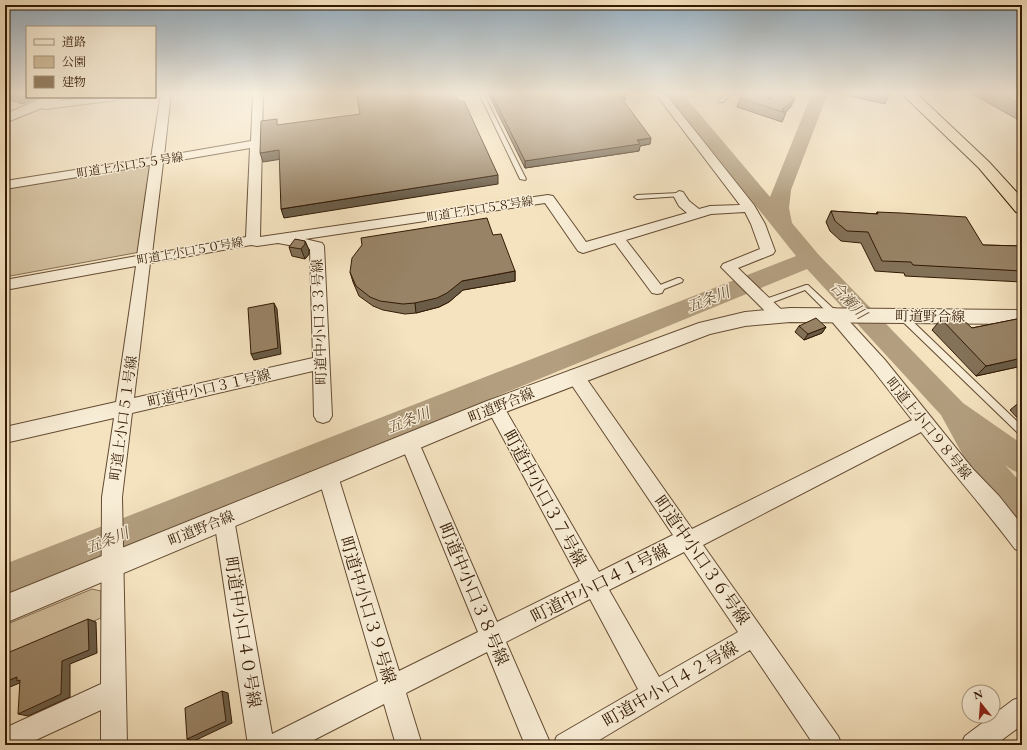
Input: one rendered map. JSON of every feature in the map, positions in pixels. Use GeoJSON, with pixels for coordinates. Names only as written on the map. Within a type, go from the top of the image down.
{"type":"FeatureCollection","features":[{"type":"Feature","properties":{"kind":"highway"},"geometry":{"type":"LineString","coordinates":[[944,128],[984,166],[1022,208]]}},
{"type":"Feature","properties":{"kind":"highway"},"geometry":{"type":"LineString","coordinates":[[961,128],[1022,190]]}},
{"type":"Feature","properties":{"kind":"street","name":"町道上小口５１号線"},"geometry":{"type":"LineString","coordinates":[[114,745],[112,692],[114,561],[112,497],[161,128]]}},
{"type":"Feature","properties":{"kind":"street","name":"町道上小口５０号線"},"geometry":{"type":"LineString","coordinates":[[5,285],[215,240],[215,247],[253,240],[257,128]]}},
{"type":"Feature","properties":{"kind":"street"},"geometry":{"type":"LineString","coordinates":[[687,128],[749,208],[758,224],[768,251],[728,268],[767,305]]}},
{"type":"Feature","properties":{"kind":"street","name":"町道上小口５５号線"},"geometry":{"type":"LineString","coordinates":[[5,185],[256,144]]}},
{"type":"Feature","properties":{"kind":"street"},"geometry":{"type":"LineString","coordinates":[[679,195],[684,203],[696,214]]}},
{"type":"Feature","properties":{"kind":"street","name":"町道上小口５８号線"},"geometry":{"type":"LineString","coordinates":[[278,239],[548,199],[583,248],[710,210],[749,208]]}},
{"type":"Feature","properties":{"kind":"street"},"geometry":{"type":"LineString","coordinates":[[618,238],[658,289]]}},
{"type":"Feature","properties":{"kind":"street","name":"町道中小口３３号線"},"geometry":{"type":"LineString","coordinates":[[253,240],[257,242],[278,239],[317,246],[323,416]]}},
{"type":"Feature","properties":{"kind":"street"},"geometry":{"type":"LineString","coordinates":[[5,279],[145,256]]}},
{"type":"Feature","properties":{"kind":"street","name":"町道野合線"},"geometry":{"type":"LineString","coordinates":[[5,609],[114,561],[224,519],[495,407],[706,328],[745,319],[767,305],[835,314],[898,313],[1022,317]]}},
{"type":"Feature","properties":{"kind":"street","name":"町道上小口９８号線"},"geometry":{"type":"LineString","coordinates":[[835,314],[878,365],[965,474],[992,503],[1022,542]]}},
{"type":"Feature","properties":{"kind":"street","name":"町道中小口３１号線"},"geometry":{"type":"LineString","coordinates":[[5,435],[320,363]]}},
{"type":"Feature","properties":{"kind":"street","name":"町道中小口３６号線"},"geometry":{"type":"LineString","coordinates":[[575,376],[829,745]]}},
{"type":"Feature","properties":{"kind":"street","name":"町道中小口３７号線"},"geometry":{"type":"LineString","coordinates":[[495,407],[654,693]]}},
{"type":"Feature","properties":{"kind":"street","name":"町道中小口４１号線"},"geometry":{"type":"LineString","coordinates":[[277,745],[683,541],[689,541],[923,423]]}},
{"type":"Feature","properties":{"kind":"street","name":"町道中小口３８号線"},"geometry":{"type":"LineString","coordinates":[[409,442],[538,745]]}},
{"type":"Feature","properties":{"kind":"street","name":"町道中小口３９号線"},"geometry":{"type":"LineString","coordinates":[[328,476],[409,745]]}},
{"type":"Feature","properties":{"kind":"street","name":"町道中小口４０号線"},"geometry":{"type":"LineString","coordinates":[[224,519],[261,745]]}},
{"type":"Feature","properties":{"kind":"street","name":"町道中小口４２号線"},"geometry":{"type":"LineString","coordinates":[[566,745],[754,635]]}},
{"type":"Feature","properties":{"kind":"street"},"geometry":{"type":"LineString","coordinates":[[5,741],[112,692]]}},
{"type":"Feature","properties":{"kind":"street"},"geometry":{"type":"LineString","coordinates":[[974,745],[1022,708]]}},
{"type":"Feature","properties":{"kind":"lane"},"geometry":{"type":"LineString","coordinates":[[498,128],[523,179]]}},
{"type":"Feature","properties":{"kind":"lane"},"geometry":{"type":"LineString","coordinates":[[637,197],[679,195]]}},
{"type":"Feature","properties":{"kind":"lane"},"geometry":{"type":"LineString","coordinates":[[658,289],[680,280]]}},
{"type":"Feature","properties":{"kind":"lane"},"geometry":{"type":"LineString","coordinates":[[767,305],[806,287],[835,314]]}},
{"type":"Feature","properties":{"kind":"lane"},"geometry":{"type":"LineString","coordinates":[[898,313],[1022,431]]}},
{"type":"Feature","properties":{"kind":"green space"},"geometry":{"type":"Polygon","coordinates":[[[149,164],[152,165],[140,252],[5,277],[5,187],[149,164]]]}},
{"type":"Feature","properties":{"kind":"green space"},"geometry":{"type":"Polygon","coordinates":[[[92,589],[101,591],[101,618],[5,658],[5,625],[92,589]]]}},
{"type":"Feature","properties":{"kind":"building"},"geometry":{"type":"Polygon","coordinates":[[[261,128],[476,128],[498,175],[281,209],[279,150],[260,153],[261,128]]]}},
{"type":"Feature","properties":{"kind":"building"},"geometry":{"type":"Polygon","coordinates":[[[508,128],[644,128],[651,138],[637,140],[640,144],[525,161],[508,128]]]}},
{"type":"Feature","properties":{"kind":"building"},"geometry":{"type":"Polygon","coordinates":[[[831,211],[966,217],[983,245],[1022,246],[1022,271],[913,265],[911,262],[882,261],[868,232],[847,231],[835,221],[831,211]]]}},
{"type":"Feature","properties":{"kind":"building"},"geometry":{"type":"Polygon","coordinates":[[[487,218],[493,235],[501,234],[515,271],[462,281],[447,293],[437,298],[415,303],[403,304],[380,301],[370,297],[356,286],[350,272],[352,258],[362,245],[361,238],[487,218]]]}},
{"type":"Feature","properties":{"kind":"building"},"geometry":{"type":"Polygon","coordinates":[[[295,239],[305,241],[305,244],[301,249],[289,247],[295,239]]]}},
{"type":"Feature","properties":{"kind":"building"},"geometry":{"type":"Polygon","coordinates":[[[274,303],[278,348],[251,354],[248,308],[274,303]]]}},
{"type":"Feature","properties":{"kind":"building"},"geometry":{"type":"Polygon","coordinates":[[[959,316],[972,328],[1022,318],[1022,358],[986,366],[941,319],[959,316]]]}},
{"type":"Feature","properties":{"kind":"building"},"geometry":{"type":"Polygon","coordinates":[[[816,318],[826,327],[808,334],[799,326],[816,318]]]}},
{"type":"Feature","properties":{"kind":"building"},"geometry":{"type":"Polygon","coordinates":[[[88,619],[89,650],[62,661],[61,694],[18,714],[20,680],[17,681],[17,677],[5,682],[5,654],[88,619]]]}},
{"type":"Feature","properties":{"kind":"building"},"geometry":{"type":"Polygon","coordinates":[[[222,691],[226,721],[187,739],[185,708],[222,691]]]}},
{"type":"Feature","properties":{"kind":"waterway","name":"合瀬川"},"geometry":{"type":"LineString","coordinates":[[703,128],[782,225]]}},
{"type":"Feature","properties":{"kind":"waterway","name":"五条川"},"geometry":{"type":"LineString","coordinates":[[782,225],[779,208],[781,190],[806,128]]}},
{"type":"Feature","properties":{"kind":"waterway","name":"合瀬川"},"geometry":{"type":"LineString","coordinates":[[782,225],[810,259]]}},
{"type":"Feature","properties":{"kind":"waterway","name":"五条川"},"geometry":{"type":"LineString","coordinates":[[5,581],[810,259]]}},
{"type":"Feature","properties":{"kind":"waterway","name":"合瀬川"},"geometry":{"type":"LineString","coordinates":[[810,259],[951,407],[976,452],[1022,507]]}},
{"type":"Feature","properties":{"kind":"waterway"},"geometry":{"type":"LineString","coordinates":[[958,413],[1022,461]]}}]}
